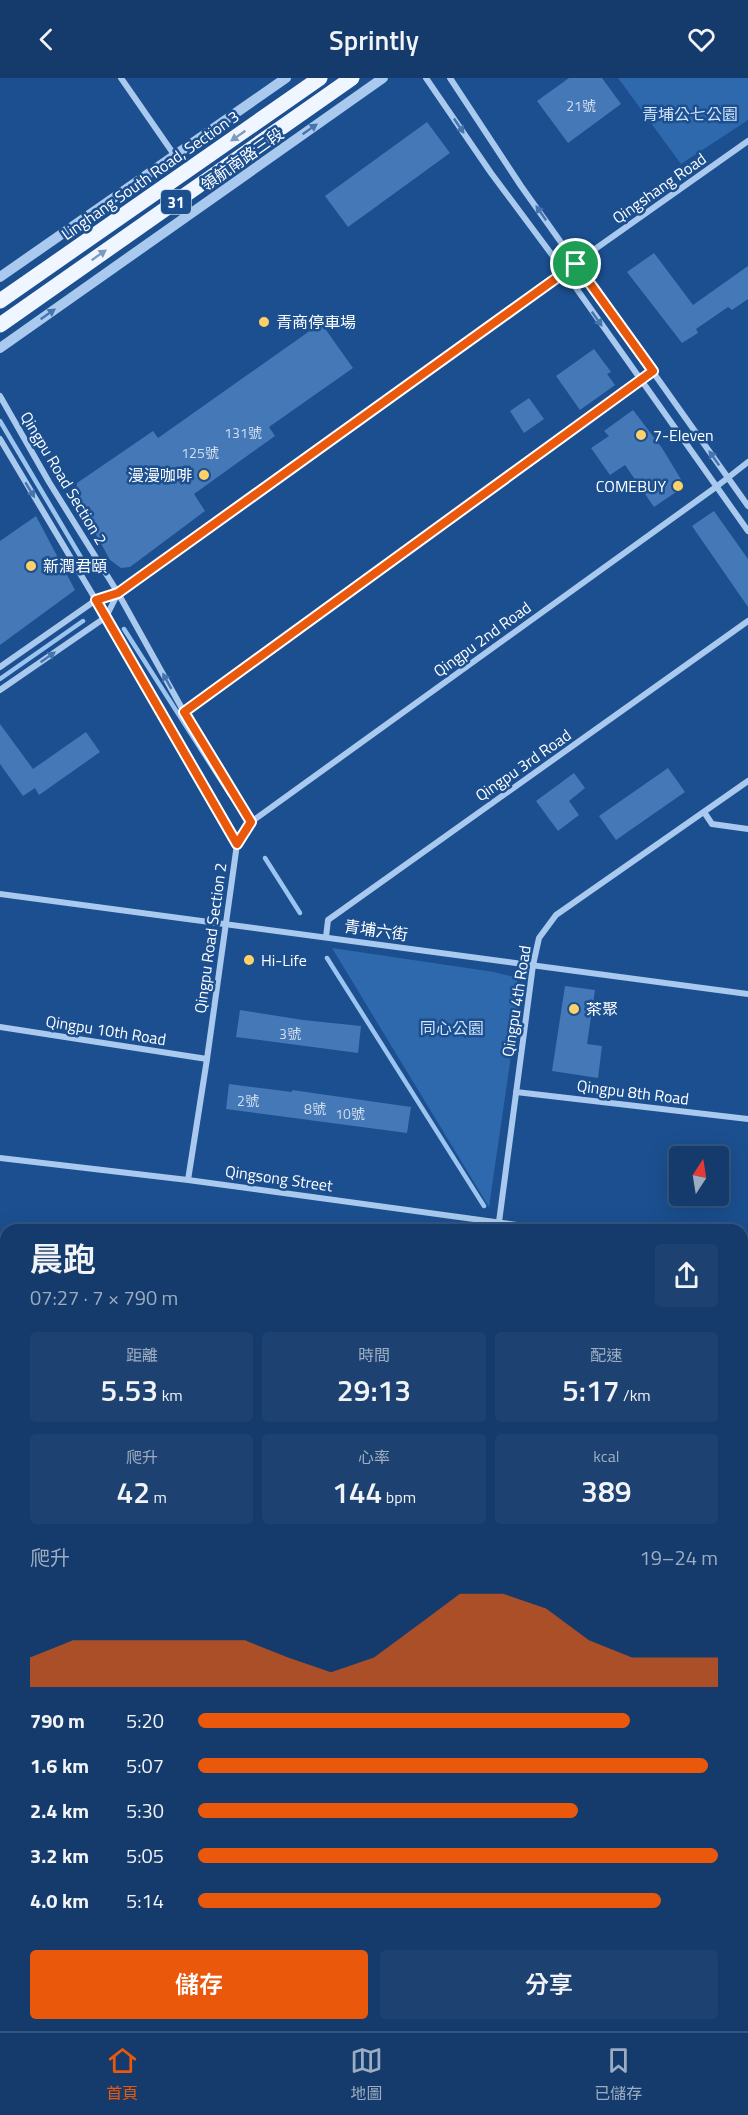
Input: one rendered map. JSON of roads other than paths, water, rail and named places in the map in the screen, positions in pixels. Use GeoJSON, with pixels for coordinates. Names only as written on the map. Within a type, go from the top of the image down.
{"type":"FeatureCollection","features":[{"type":"Feature","properties":{"kind":"main road","name":"Linghang South Road, Section 3"},"geometry":{"type":"LineString","coordinates":[[0,301],[320,78]]}},
{"type":"Feature","properties":{"kind":"main road","name":"31"},"geometry":{"type":"LineString","coordinates":[[0,325],[352,78]]}},
{"type":"Feature","properties":{"kind":"street"},"geometry":{"type":"LineString","coordinates":[[121,78],[176,156]]}},
{"type":"Feature","properties":{"kind":"street","name":"Linghang South Road, Section 3"},"geometry":{"type":"LineString","coordinates":[[0,277],[286,78]]}},
{"type":"Feature","properties":{"kind":"street","name":"領航南路三段"},"geometry":{"type":"LineString","coordinates":[[0,348],[383,78]]}},
{"type":"Feature","properties":{"kind":"street"},"geometry":{"type":"LineString","coordinates":[[426,78],[491,173],[564,271],[748,531]]}},
{"type":"Feature","properties":{"kind":"street"},"geometry":{"type":"LineString","coordinates":[[450,78],[576,264],[748,506]]}},
{"type":"Feature","properties":{"kind":"street","name":"Qingshang Road"},"geometry":{"type":"LineString","coordinates":[[0,667],[96,600],[118,593],[748,141]]}},
{"type":"Feature","properties":{"kind":"street"},"geometry":{"type":"LineString","coordinates":[[184,712],[653,371]]}},
{"type":"Feature","properties":{"kind":"street","name":"Qingpu Road Section 2"},"geometry":{"type":"LineString","coordinates":[[0,396],[49,482],[118,593],[184,712],[251,822]]}},
{"type":"Feature","properties":{"kind":"street","name":"Qingpu Road Section 2"},"geometry":{"type":"LineString","coordinates":[[0,439],[237,844],[188,1180]]}},
{"type":"Feature","properties":{"kind":"street","name":"Qingpu 2nd Road"},"geometry":{"type":"LineString","coordinates":[[237,844],[251,822],[748,462]]}},
{"type":"Feature","properties":{"kind":"street","name":"Qingshang Road"},"geometry":{"type":"LineString","coordinates":[[0,690],[106,617],[118,593]]}},
{"type":"Feature","properties":{"kind":"street","name":"Qingpu 3rd Road"},"geometry":{"type":"LineString","coordinates":[[326,937],[328,920],[748,621]]}},
{"type":"Feature","properties":{"kind":"street","name":"Qingpu 4th Road"},"geometry":{"type":"LineString","coordinates":[[499,1222],[533,965],[539,939],[556,915],[748,781]]}},
{"type":"Feature","properties":{"kind":"street"},"geometry":{"type":"LineString","coordinates":[[704,812],[711,824],[748,829]]}},
{"type":"Feature","properties":{"kind":"street","name":"青埔六街"},"geometry":{"type":"LineString","coordinates":[[0,894],[748,994]]}},
{"type":"Feature","properties":{"kind":"street","name":"Qingpu 10th Road"},"geometry":{"type":"LineString","coordinates":[[0,1028],[207,1059]]}},
{"type":"Feature","properties":{"kind":"street","name":"Qingpu 8th Road"},"geometry":{"type":"LineString","coordinates":[[516,1092],[748,1119]]}},
{"type":"Feature","properties":{"kind":"street","name":"Qingsong Street"},"geometry":{"type":"LineString","coordinates":[[0,1158],[188,1180],[513,1224]]}},
{"type":"Feature","properties":{"kind":"waterway"},"geometry":{"type":"LineString","coordinates":[[0,421],[89,571]]}},
{"type":"Feature","properties":{"kind":"waterway"},"geometry":{"type":"LineString","coordinates":[[0,679],[83,621]]}},
{"type":"Feature","properties":{"kind":"waterway"},"geometry":{"type":"LineString","coordinates":[[124,629],[230,795]]}},
{"type":"Feature","properties":{"kind":"waterway"},"geometry":{"type":"LineString","coordinates":[[265,858],[300,913]]}},
{"type":"Feature","properties":{"kind":"waterway"},"geometry":{"type":"LineString","coordinates":[[327,958],[484,1206]]}},
{"type":"Feature","properties":{"kind":"place","name":"青商停車場"},"geometry":{"type":"Point","coordinates":[264,322]}},
{"type":"Feature","properties":{"kind":"place","name":"7-Eleven"},"geometry":{"type":"Point","coordinates":[641,435]}},
{"type":"Feature","properties":{"kind":"place","name":"漫漫咖啡"},"geometry":{"type":"Point","coordinates":[204,475]}},
{"type":"Feature","properties":{"kind":"place","name":"COMEBUY"},"geometry":{"type":"Point","coordinates":[678,486]}},
{"type":"Feature","properties":{"kind":"place","name":"新潤君頤"},"geometry":{"type":"Point","coordinates":[31,566]}},
{"type":"Feature","properties":{"kind":"place","name":"Hi-Life"},"geometry":{"type":"Point","coordinates":[249,960]}},
{"type":"Feature","properties":{"kind":"place","name":"茶聚"},"geometry":{"type":"Point","coordinates":[574,1009]}},
{"type":"Feature","properties":{"kind":"park label","name":"青埔公七公園"},"geometry":{"type":"Point","coordinates":[690,114]}},
{"type":"Feature","properties":{"kind":"park label","name":"同心公園"},"geometry":{"type":"Point","coordinates":[452,1028]}}]}
